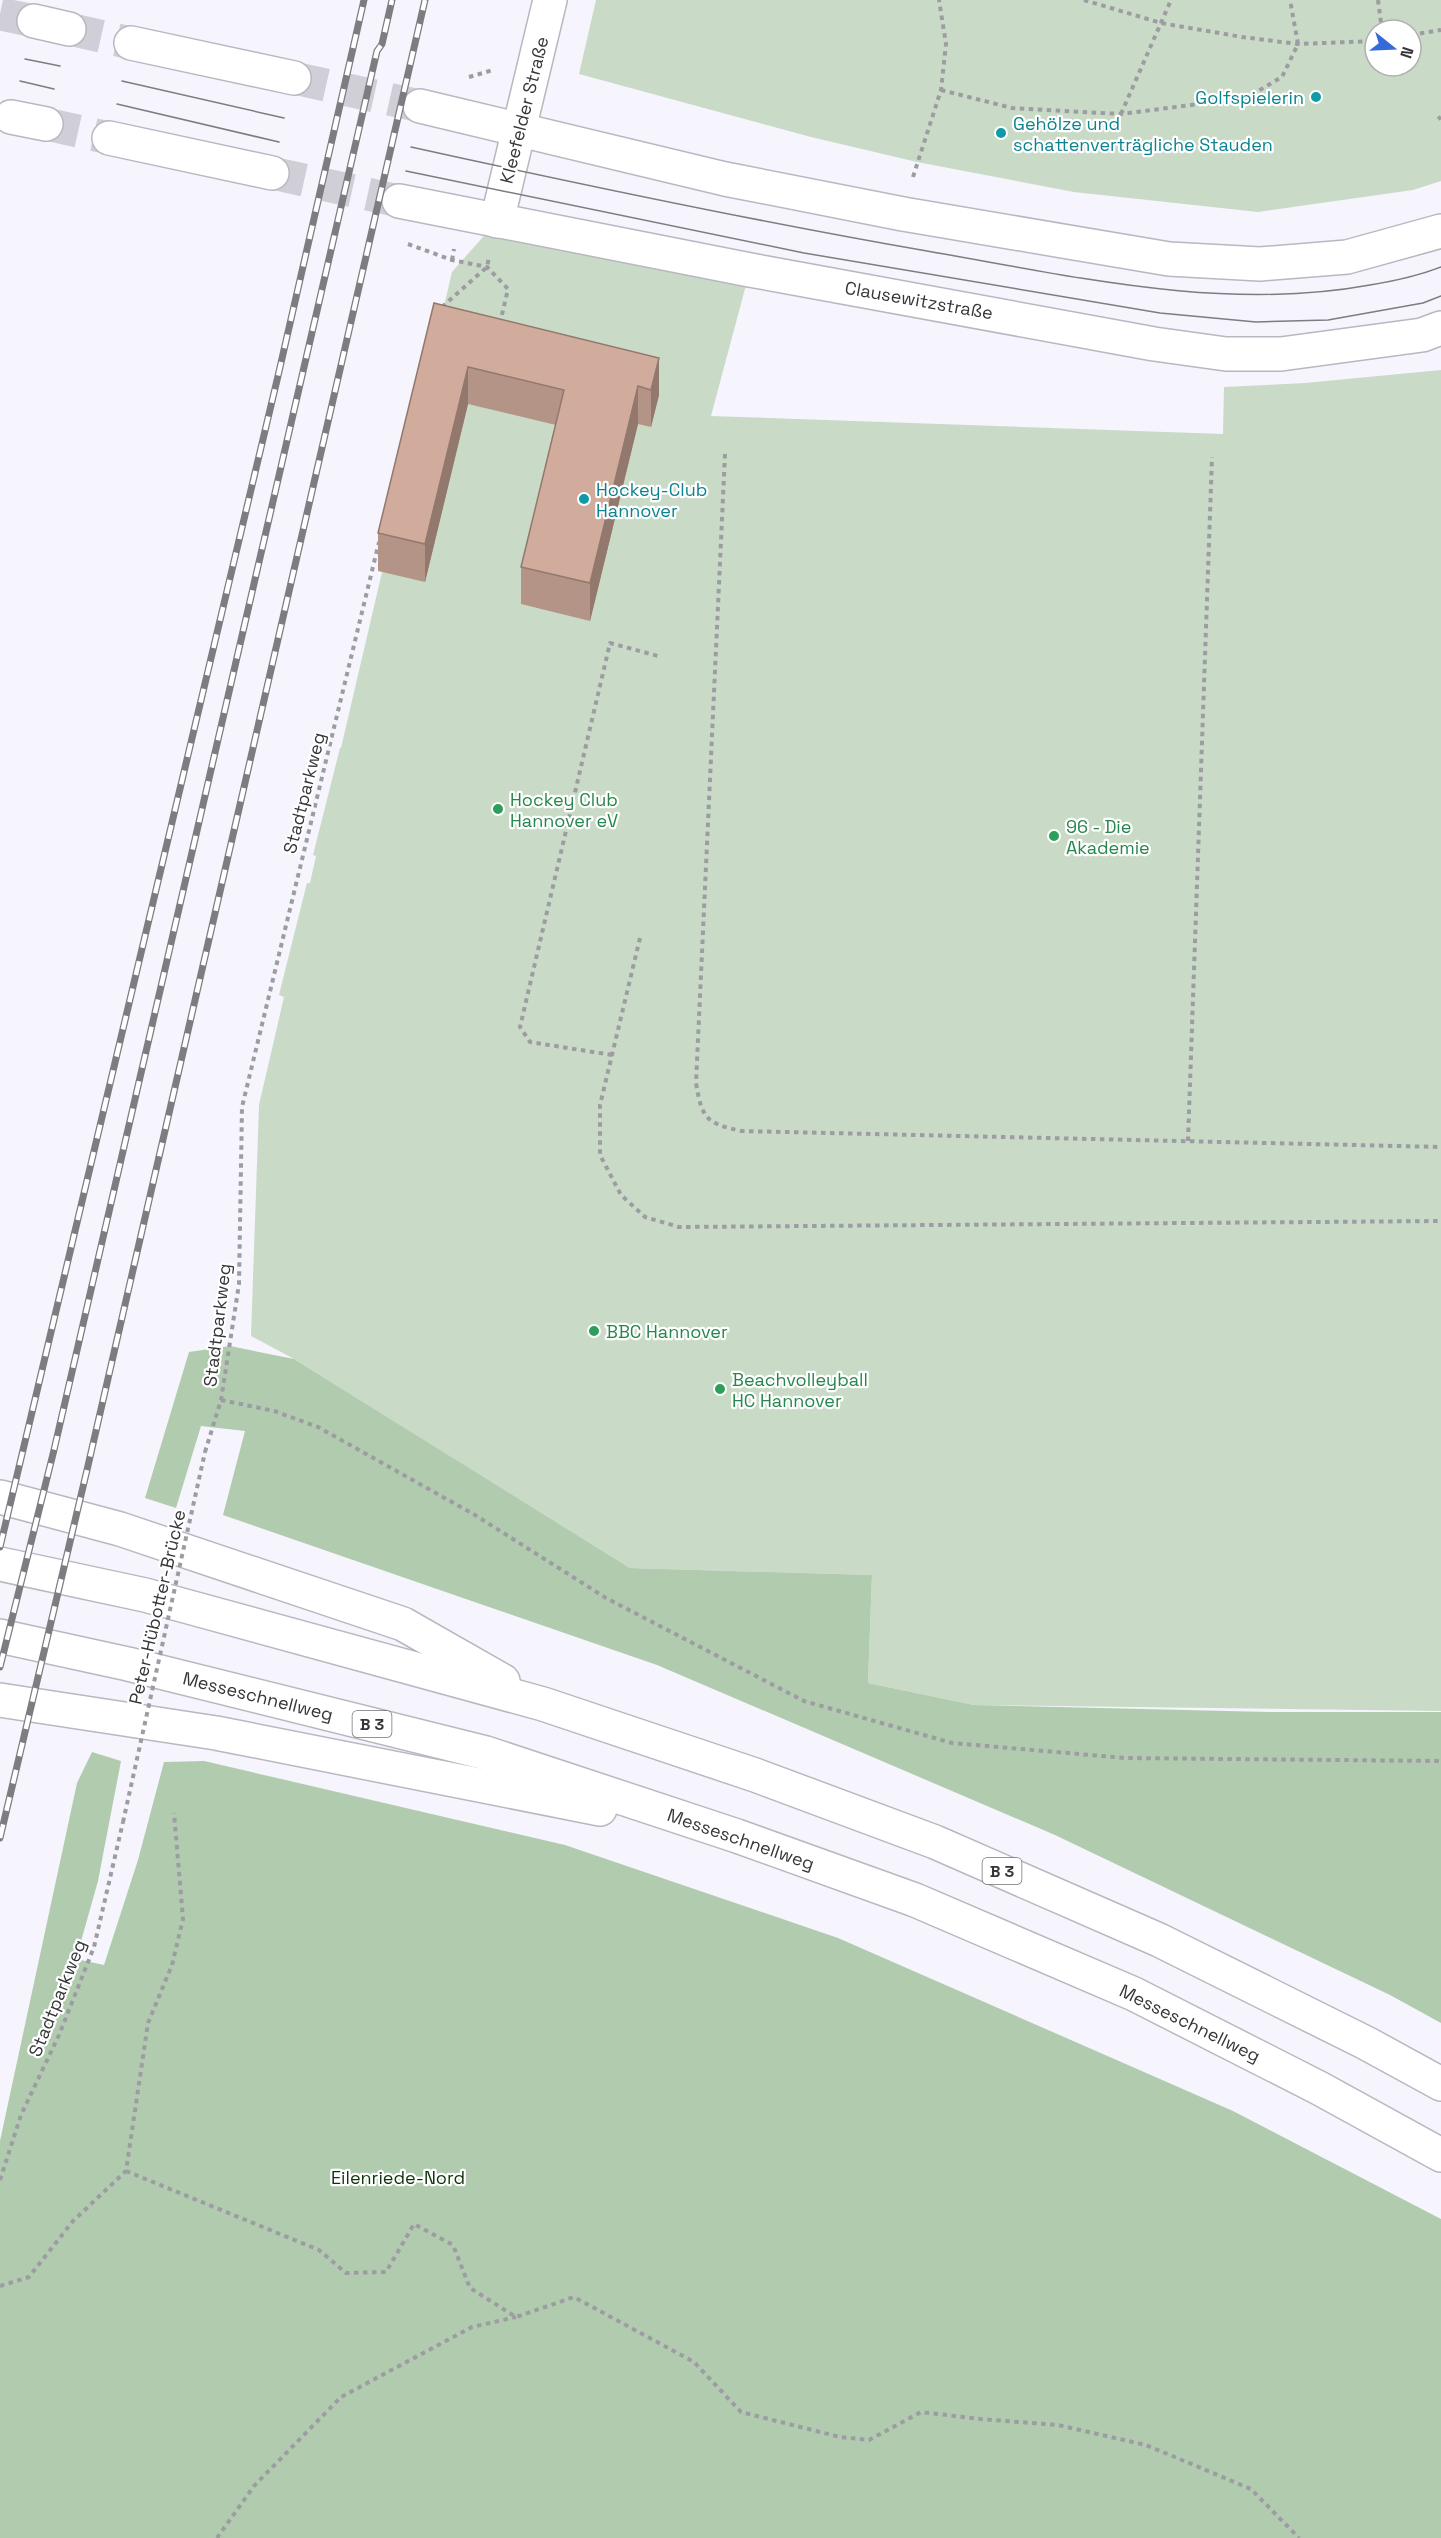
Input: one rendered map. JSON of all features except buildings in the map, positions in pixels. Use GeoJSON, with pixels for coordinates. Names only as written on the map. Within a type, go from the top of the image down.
{"type":"FeatureCollection","features":[{"type":"Feature","properties":{"kind":"main road","name":"Kleefelder Straße"},"geometry":{"type":"LineString","coordinates":[[497,221],[550,0]]}},
{"type":"Feature","properties":{"kind":"main road"},"geometry":{"type":"LineString","coordinates":[[34,21],[69,29]]}},
{"type":"Feature","properties":{"kind":"main road"},"geometry":{"type":"LineString","coordinates":[[131,43],[294,78]]}},
{"type":"Feature","properties":{"kind":"main road"},"geometry":{"type":"LineString","coordinates":[[420,106],[725,179],[903,214],[1169,259],[1260,264],[1347,257],[1441,231]]}},
{"type":"Feature","properties":{"kind":"main road"},"geometry":{"type":"LineString","coordinates":[[11,117],[46,124]]}},
{"type":"Feature","properties":{"kind":"main road"},"geometry":{"type":"LineString","coordinates":[[109,138],[272,173]]}},
{"type":"Feature","properties":{"kind":"main road","name":"Clausewitzstraße"},"geometry":{"type":"LineString","coordinates":[[399,201],[1154,344],[1226,354],[1281,354],[1422,335],[1441,328]]}},
{"type":"Feature","properties":{"kind":"main road"},"geometry":{"type":"LineString","coordinates":[[0,1497],[120,1528],[403,1624],[543,1704]]}},
{"type":"Feature","properties":{"kind":"main road","name":"B 3"},"geometry":{"type":"LineString","coordinates":[[0,1564],[145,1595],[543,1704],[754,1775],[935,1842],[1159,1940],[1366,2043],[1441,2084]]}},
{"type":"Feature","properties":{"kind":"main road","name":"Messeschnellweg"},"geometry":{"type":"LineString","coordinates":[[0,1636],[128,1664],[486,1753],[737,1836],[915,1900],[1134,1994],[1319,2088],[1441,2155]]}},
{"type":"Feature","properties":{"kind":"main road"},"geometry":{"type":"LineString","coordinates":[[0,1700],[216,1733],[737,1836]]}},
{"type":"Feature","properties":{"kind":"path"},"geometry":{"type":"LineString","coordinates":[[903,214],[917,162],[941,90],[946,44],[939,0]]}},
{"type":"Feature","properties":{"kind":"path"},"geometry":{"type":"LineString","coordinates":[[1084,0],[1161,23],[1298,44],[1363,41]]}},
{"type":"Feature","properties":{"kind":"path"},"geometry":{"type":"LineString","coordinates":[[1121,114],[1171,0]]}},
{"type":"Feature","properties":{"kind":"path"},"geometry":{"type":"LineString","coordinates":[[941,90],[1012,108],[1121,114],[1246,98],[1282,77],[1298,44],[1290,0]]}},
{"type":"Feature","properties":{"kind":"path"},"geometry":{"type":"LineString","coordinates":[[1378,0],[1380,18]]}},
{"type":"Feature","properties":{"kind":"path"},"geometry":{"type":"LineString","coordinates":[[1423,33],[1441,30]]}},
{"type":"Feature","properties":{"kind":"path"},"geometry":{"type":"LineString","coordinates":[[436,312],[487,267],[497,221]]}},
{"type":"Feature","properties":{"kind":"path"},"geometry":{"type":"LineString","coordinates":[[400,242],[432,251],[452,260],[487,267],[508,288],[499,328]]}},
{"type":"Feature","properties":{"kind":"path"},"geometry":{"type":"LineString","coordinates":[[724,454],[696,1083],[701,1110],[715,1125],[741,1131],[1441,1147]]}},
{"type":"Feature","properties":{"kind":"path"},"geometry":{"type":"LineString","coordinates":[[1188,1141],[1212,456]]}},
{"type":"Feature","properties":{"kind":"path","name":"Stadtparkweg"},"geometry":{"type":"LineString","coordinates":[[221,1400],[239,1284],[242,1107],[380,536]]}},
{"type":"Feature","properties":{"kind":"path"},"geometry":{"type":"LineString","coordinates":[[612,1055],[530,1041],[520,1027],[610,643],[658,656]]}},
{"type":"Feature","properties":{"kind":"path"},"geometry":{"type":"LineString","coordinates":[[640,938],[600,1105],[600,1155],[621,1195],[645,1217],[679,1227],[1441,1221]]}},
{"type":"Feature","properties":{"kind":"path"},"geometry":{"type":"LineString","coordinates":[[221,1400],[274,1411],[318,1427],[475,1515],[606,1598],[804,1701],[952,1743],[1125,1758],[1441,1761]]}},
{"type":"Feature","properties":{"kind":"path","name":"Peter-Hübotter-Brücke"},"geometry":{"type":"LineString","coordinates":[[123,1822],[205,1452],[221,1400]]}},
{"type":"Feature","properties":{"kind":"path"},"geometry":{"type":"LineString","coordinates":[[0,2286],[29,2277],[73,2221],[126,2171],[147,2023],[172,1965],[183,1919],[174,1813]]}},
{"type":"Feature","properties":{"kind":"path","name":"Stadtparkweg"},"geometry":{"type":"LineString","coordinates":[[0,2180],[21,2115],[59,2035],[94,1947],[123,1822]]}},
{"type":"Feature","properties":{"kind":"path"},"geometry":{"type":"LineString","coordinates":[[126,2171],[319,2250],[346,2273],[386,2272],[414,2224],[453,2245],[470,2288],[516,2317]]}},
{"type":"Feature","properties":{"kind":"path"},"geometry":{"type":"LineString","coordinates":[[217,2538],[254,2486],[341,2397],[472,2327],[516,2317],[574,2297],[694,2362],[741,2412],[840,2437],[869,2440],[921,2412],[1058,2425],[1146,2445],[1251,2489],[1299,2538]]}},
{"type":"Feature","properties":{"kind":"green space"},"geometry":{"type":"Polygon","coordinates":[[[596,0],[1441,0],[1441,181],[1413,190],[1258,212],[1074,192],[917,162],[811,137],[579,74],[596,0]]]}},
{"type":"Feature","properties":{"kind":"green space"},"geometry":{"type":"Polygon","coordinates":[[[497,221],[750,270],[711,416],[1223,434],[1224,387],[1305,383],[1441,370],[1441,1711],[974,1705],[868,1683],[872,1575],[630,1568],[294,1359],[251,1336],[259,1105],[284,997],[279,995],[307,883],[310,883],[316,856],[313,855],[341,748],[452,272],[497,221]]]}},
{"type":"Feature","properties":{"kind":"green space"},"geometry":{"type":"Polygon","coordinates":[[[230,1346],[294,1359],[630,1568],[872,1575],[868,1683],[974,1705],[1269,1712],[1441,1712],[1441,2023],[1390,1995],[1055,1835],[657,1665],[223,1515],[245,1431],[201,1426],[176,1508],[145,1498],[189,1352],[230,1346]]]}},
{"type":"Feature","properties":{"kind":"green space","name":"Eilenriede-Nord"},"geometry":{"type":"Polygon","coordinates":[[[92,1752],[121,1761],[98,1881],[76,1959],[104,1965],[138,1860],[164,1762],[204,1761],[565,1845],[838,1938],[1233,2111],[1441,2219],[1441,2538],[0,2538],[0,2141],[77,1783],[92,1752]]]}},
{"type":"Feature","properties":{"kind":"tunnel"},"geometry":{"type":"LineString","coordinates":[[0,14],[34,21]]}},
{"type":"Feature","properties":{"kind":"tunnel"},"geometry":{"type":"LineString","coordinates":[[69,29],[131,43]]}},
{"type":"Feature","properties":{"kind":"tunnel"},"geometry":{"type":"LineString","coordinates":[[294,78],[420,106]]}},
{"type":"Feature","properties":{"kind":"tunnel"},"geometry":{"type":"LineString","coordinates":[[46,124],[109,138]]}},
{"type":"Feature","properties":{"kind":"tunnel"},"geometry":{"type":"LineString","coordinates":[[272,173],[399,201]]}},
{"type":"Feature","properties":{"kind":"tram line"},"geometry":{"type":"LineString","coordinates":[[25,59],[60,66]]}},
{"type":"Feature","properties":{"kind":"tram line"},"geometry":{"type":"LineString","coordinates":[[20,81],[54,89]]}},
{"type":"Feature","properties":{"kind":"tram line"},"geometry":{"type":"LineString","coordinates":[[122,81],[284,118]]}},
{"type":"Feature","properties":{"kind":"tram line"},"geometry":{"type":"LineString","coordinates":[[117,104],[279,142]]}},
{"type":"Feature","properties":{"kind":"tram line"},"geometry":{"type":"LineString","coordinates":[[411,147],[604,189],[798,227],[1037,271],[1148,288],[1259,295],[1315,292],[1388,282],[1441,267]]}},
{"type":"Feature","properties":{"kind":"tram line"},"geometry":{"type":"LineString","coordinates":[[406,171],[804,253],[1160,313],[1256,322],[1328,320],[1423,303],[1441,296]]}},
{"type":"Feature","properties":{"kind":"railway"},"geometry":{"type":"LineString","coordinates":[[0,1547],[278,376],[364,0]]}},
{"type":"Feature","properties":{"kind":"railway"},"geometry":{"type":"LineString","coordinates":[[0,1667],[54,1450],[377,51],[382,44],[392,0]]}},
{"type":"Feature","properties":{"kind":"railway"},"geometry":{"type":"LineString","coordinates":[[0,1838],[87,1470],[425,0]]}},
{"type":"Feature","properties":{"kind":"place","name":"Golfspielerin"},"geometry":{"type":"Point","coordinates":[1316,97]}},
{"type":"Feature","properties":{"kind":"place","name":"Gehölze und schattenverträgliche Stauden"},"geometry":{"type":"Point","coordinates":[1001,133]}},
{"type":"Feature","properties":{"kind":"place","name":"Hockey-Club Hannover"},"geometry":{"type":"Point","coordinates":[584,499]}},
{"type":"Feature","properties":{"kind":"place","name":"Hockey Club Hannover eV"},"geometry":{"type":"Point","coordinates":[498,809]}},
{"type":"Feature","properties":{"kind":"place","name":"96 - Die Akademie"},"geometry":{"type":"Point","coordinates":[1054,836]}},
{"type":"Feature","properties":{"kind":"place","name":"BBC Hannover"},"geometry":{"type":"Point","coordinates":[594,1331]}},
{"type":"Feature","properties":{"kind":"place","name":"Beachvolleyball HC Hannover"},"geometry":{"type":"Point","coordinates":[720,1389]}}]}
